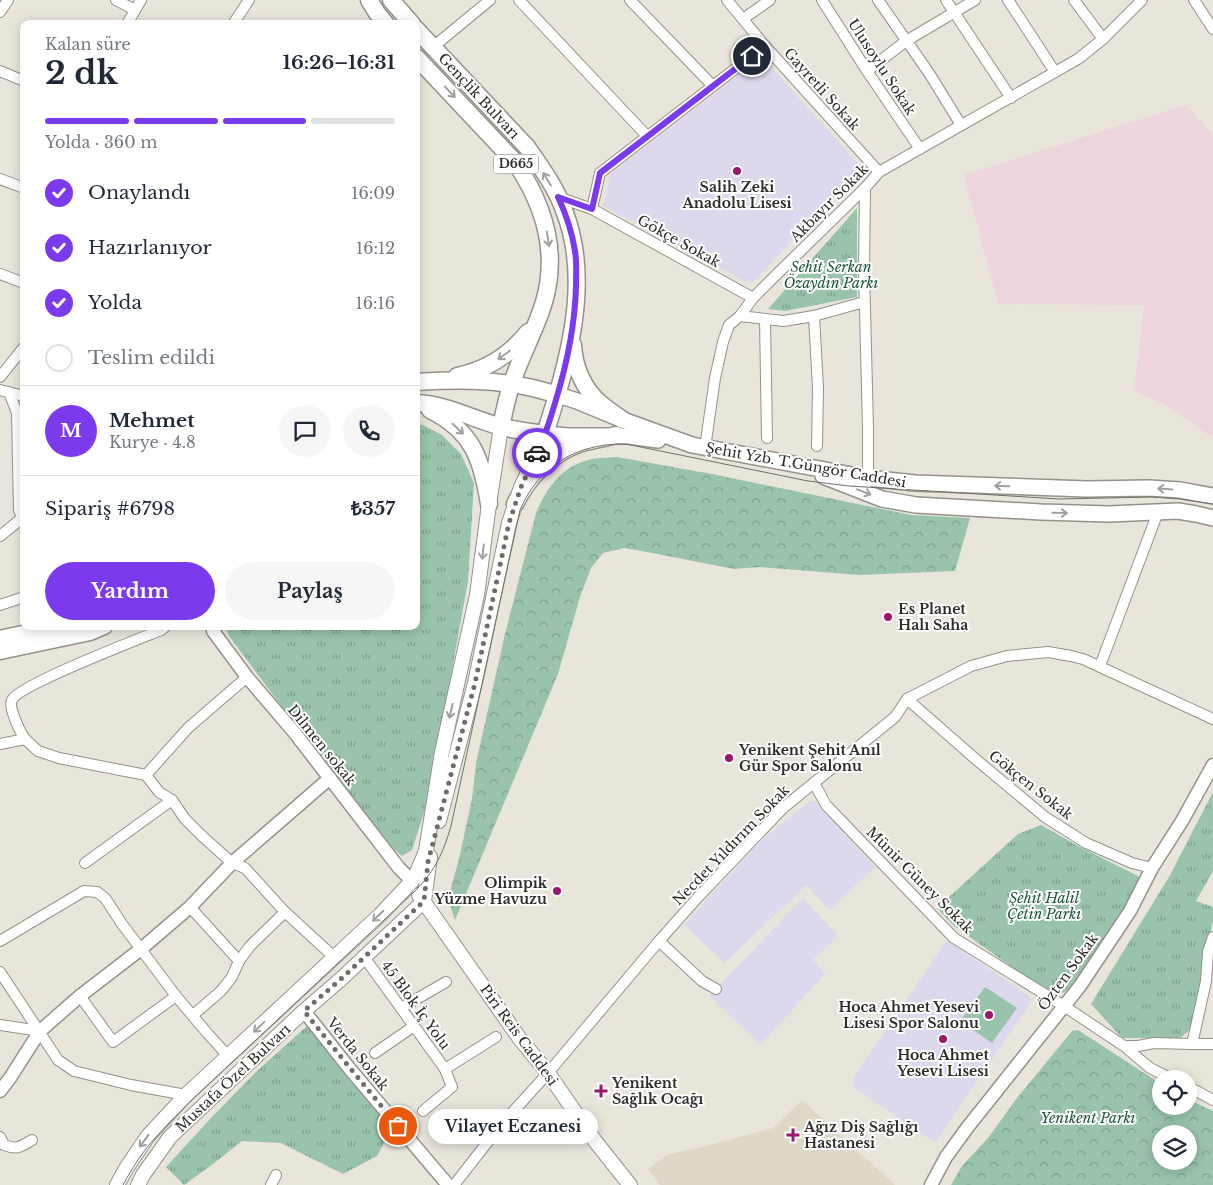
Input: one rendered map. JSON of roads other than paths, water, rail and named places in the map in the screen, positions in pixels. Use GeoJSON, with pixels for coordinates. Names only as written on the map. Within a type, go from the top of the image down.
{"type":"FeatureCollection","features":[{"type":"Feature","properties":{"kind":"highway"},"geometry":{"type":"LineString","coordinates":[[369,0],[383,20]]}},
{"type":"Feature","properties":{"kind":"highway"},"geometry":{"type":"LineString","coordinates":[[390,0],[408,20]]}},
{"type":"Feature","properties":{"kind":"highway","name":"Gençlik Bulvarı"},"geometry":{"type":"LineString","coordinates":[[420,33],[526,147],[558,197],[565,212],[571,230],[575,253],[576,301],[568,358],[558,394]]}},
{"type":"Feature","properties":{"kind":"highway","name":"Gençlik Bulvarı"},"geometry":{"type":"LineString","coordinates":[[420,61],[514,162],[525,176],[534,193],[542,215],[549,249],[550,270],[548,288],[544,304],[512,384],[501,427]]}},
{"type":"Feature","properties":{"kind":"highway"},"geometry":{"type":"LineString","coordinates":[[437,381],[482,368],[508,353],[527,333],[544,304]]}},
{"type":"Feature","properties":{"kind":"highway"},"geometry":{"type":"LineString","coordinates":[[514,504],[536,473],[558,455],[620,428],[592,395],[584,382],[576,364],[573,331]]}},
{"type":"Feature","properties":{"kind":"highway"},"geometry":{"type":"LineString","coordinates":[[420,382],[480,381],[512,384],[558,394]]}},
{"type":"Feature","properties":{"kind":"highway","name":"D665"},"geometry":{"type":"LineString","coordinates":[[545,434],[558,394]]}},
{"type":"Feature","properties":{"kind":"highway"},"geometry":{"type":"LineString","coordinates":[[420,405],[431,404],[501,427],[545,434]]}},
{"type":"Feature","properties":{"kind":"highway"},"geometry":{"type":"LineString","coordinates":[[420,406],[442,416],[467,438],[481,465],[489,504]]}},
{"type":"Feature","properties":{"kind":"highway"},"geometry":{"type":"LineString","coordinates":[[0,639],[42,630]]}},
{"type":"Feature","properties":{"kind":"highway"},"geometry":{"type":"LineString","coordinates":[[0,651],[95,630]]}},
{"type":"Feature","properties":{"kind":"main road","name":"Şehit Yzb. T.Güngör Caddesi"},"geometry":{"type":"LineString","coordinates":[[558,394],[577,401],[620,428],[698,447],[868,478],[915,484],[1087,489],[1149,488],[1180,490],[1213,496]]}},
{"type":"Feature","properties":{"kind":"main road","name":"Mustafa Özel Bulvarı"},"geometry":{"type":"LineString","coordinates":[[117,1185],[148,1136],[186,1095],[380,916],[412,881],[418,870],[426,851],[442,752],[477,595],[501,427]]}},
{"type":"Feature","properties":{"kind":"main road"},"geometry":{"type":"LineString","coordinates":[[424,901],[428,862],[475,683],[509,523],[521,487],[545,434],[568,436],[620,428]]}},
{"type":"Feature","properties":{"kind":"main road"},"geometry":{"type":"LineString","coordinates":[[786,462],[882,498],[916,505],[1109,514],[1178,511],[1213,518]]}},
{"type":"Feature","properties":{"kind":"main road","name":"Piri Reis Caddesi"},"geometry":{"type":"LineString","coordinates":[[412,881],[416,890],[520,1039],[548,1073],[595,1141],[630,1185]]}},
{"type":"Feature","properties":{"kind":"main road","name":"Mustafa Özel Bulvarı"},"geometry":{"type":"LineString","coordinates":[[138,1185],[170,1137],[424,901]]}},
{"type":"Feature","properties":{"kind":"street"},"geometry":{"type":"LineString","coordinates":[[0,12],[8,0]]}},
{"type":"Feature","properties":{"kind":"street"},"geometry":{"type":"LineString","coordinates":[[116,0],[135,10]]}},
{"type":"Feature","properties":{"kind":"street"},"geometry":{"type":"LineString","coordinates":[[129,20],[141,0]]}},
{"type":"Feature","properties":{"kind":"street"},"geometry":{"type":"LineString","coordinates":[[236,20],[249,0]]}},
{"type":"Feature","properties":{"kind":"street"},"geometry":{"type":"LineString","coordinates":[[433,47],[490,0]]}},
{"type":"Feature","properties":{"kind":"street"},"geometry":{"type":"LineString","coordinates":[[520,0],[647,136]]}},
{"type":"Feature","properties":{"kind":"street"},"geometry":{"type":"LineString","coordinates":[[630,0],[712,85]]}},
{"type":"Feature","properties":{"kind":"street","name":"Gayretli Sokak"},"geometry":{"type":"LineString","coordinates":[[727,0],[765,46],[879,172]]}},
{"type":"Feature","properties":{"kind":"street"},"geometry":{"type":"LineString","coordinates":[[742,19],[770,0]]}},
{"type":"Feature","properties":{"kind":"street","name":"Ulusoylu Sokak"},"geometry":{"type":"LineString","coordinates":[[822,0],[920,149]]}},
{"type":"Feature","properties":{"kind":"street"},"geometry":{"type":"LineString","coordinates":[[878,0],[929,73],[961,125]]}},
{"type":"Feature","properties":{"kind":"street"},"geometry":{"type":"LineString","coordinates":[[946,0],[1011,98]]}},
{"type":"Feature","properties":{"kind":"street"},"geometry":{"type":"LineString","coordinates":[[867,71],[906,41],[975,0]]}},
{"type":"Feature","properties":{"kind":"street"},"geometry":{"type":"LineString","coordinates":[[1008,0],[1055,72]]}},
{"type":"Feature","properties":{"kind":"street"},"geometry":{"type":"LineString","coordinates":[[1074,0],[1103,39]]}},
{"type":"Feature","properties":{"kind":"street","name":"Akbayır Sokak"},"geometry":{"type":"LineString","coordinates":[[698,447],[722,342],[728,325],[740,316],[753,298],[879,172],[1078,59],[1103,39],[1141,0]]}},
{"type":"Feature","properties":{"kind":"street"},"geometry":{"type":"LineString","coordinates":[[1194,0],[1213,29]]}},
{"type":"Feature","properties":{"kind":"street"},"geometry":{"type":"LineString","coordinates":[[592,209],[600,173],[765,46]]}},
{"type":"Feature","properties":{"kind":"street"},"geometry":{"type":"LineString","coordinates":[[0,72],[20,80]]}},
{"type":"Feature","properties":{"kind":"street"},"geometry":{"type":"LineString","coordinates":[[0,179],[20,186]]}},
{"type":"Feature","properties":{"kind":"street"},"geometry":{"type":"LineString","coordinates":[[865,188],[864,302],[868,478]]}},
{"type":"Feature","properties":{"kind":"street","name":"Gökçe Sokak"},"geometry":{"type":"LineString","coordinates":[[558,197],[592,209],[753,298]]}},
{"type":"Feature","properties":{"kind":"street"},"geometry":{"type":"LineString","coordinates":[[0,274],[20,282]]}},
{"type":"Feature","properties":{"kind":"street"},"geometry":{"type":"LineString","coordinates":[[740,316],[783,321],[814,316],[864,302]]}},
{"type":"Feature","properties":{"kind":"street"},"geometry":{"type":"LineString","coordinates":[[814,316],[818,388],[817,446]]}},
{"type":"Feature","properties":{"kind":"street"},"geometry":{"type":"LineString","coordinates":[[765,320],[768,438]]}},
{"type":"Feature","properties":{"kind":"street"},"geometry":{"type":"LineString","coordinates":[[0,377],[20,353]]}},
{"type":"Feature","properties":{"kind":"street"},"geometry":{"type":"LineString","coordinates":[[4,391],[20,395]]}},
{"type":"Feature","properties":{"kind":"street"},"geometry":{"type":"LineString","coordinates":[[4,391],[17,413],[20,513]]}},
{"type":"Feature","properties":{"kind":"street"},"geometry":{"type":"LineString","coordinates":[[1100,666],[1158,512]]}},
{"type":"Feature","properties":{"kind":"street"},"geometry":{"type":"LineString","coordinates":[[0,536],[20,523]]}},
{"type":"Feature","properties":{"kind":"street"},"geometry":{"type":"LineString","coordinates":[[0,605],[20,598]]}},
{"type":"Feature","properties":{"kind":"street"},"geometry":{"type":"LineString","coordinates":[[161,630],[40,681],[18,693],[12,699],[10,706],[21,732],[25,739],[38,751],[59,758],[146,775],[159,792],[172,800],[185,819],[201,836],[232,863],[244,868],[286,912],[334,957]]}},
{"type":"Feature","properties":{"kind":"street","name":"Dilmen sokak"},"geometry":{"type":"LineString","coordinates":[[212,630],[247,677],[294,732],[399,868],[412,881]]}},
{"type":"Feature","properties":{"kind":"street","name":"Necdet Yıldırım Sokak"},"geometry":{"type":"LineString","coordinates":[[454,1185],[501,1125],[548,1073],[699,896],[783,808],[895,717],[907,699],[971,666],[1008,656],[1048,652],[1071,656],[1100,666],[1213,719]]}},
{"type":"Feature","properties":{"kind":"street"},"geometry":{"type":"LineString","coordinates":[[146,775],[188,728],[247,677]]}},
{"type":"Feature","properties":{"kind":"street","name":"Gökçen Sokak"},"geometry":{"type":"LineString","coordinates":[[907,699],[1045,817],[1086,843],[1132,863],[1152,868]]}},
{"type":"Feature","properties":{"kind":"street"},"geometry":{"type":"LineString","coordinates":[[0,744],[25,739]]}},
{"type":"Feature","properties":{"kind":"street","name":"Özten Sokak"},"geometry":{"type":"LineString","coordinates":[[931,1185],[946,1157],[967,1128],[1080,986],[1130,911],[1152,868],[1182,821],[1213,765]]}},
{"type":"Feature","properties":{"kind":"street"},"geometry":{"type":"LineString","coordinates":[[0,1091],[40,1031],[190,907],[232,863],[330,778]]}},
{"type":"Feature","properties":{"kind":"street","name":"Münir Güney Sokak"},"geometry":{"type":"LineString","coordinates":[[814,783],[826,805],[954,938],[1064,1006],[1124,1046],[1154,1070]]}},
{"type":"Feature","properties":{"kind":"street"},"geometry":{"type":"LineString","coordinates":[[84,863],[172,800]]}},
{"type":"Feature","properties":{"kind":"street"},"geometry":{"type":"LineString","coordinates":[[0,941],[84,891],[97,892],[105,898],[176,996],[228,1056]]}},
{"type":"Feature","properties":{"kind":"street"},"geometry":{"type":"LineString","coordinates":[[190,907],[239,961]]}},
{"type":"Feature","properties":{"kind":"street"},"geometry":{"type":"LineString","coordinates":[[192,1015],[221,991],[232,977],[239,961],[250,946],[286,912]]}},
{"type":"Feature","properties":{"kind":"street"},"geometry":{"type":"LineString","coordinates":[[1192,1044],[1206,981],[1208,952],[1213,937]]}},
{"type":"Feature","properties":{"kind":"street"},"geometry":{"type":"LineString","coordinates":[[659,942],[702,982],[716,989]]}},
{"type":"Feature","properties":{"kind":"street","name":"45 Blok İç Yolu"},"geometry":{"type":"LineString","coordinates":[[364,957],[445,1069],[496,1037]]}},
{"type":"Feature","properties":{"kind":"street"},"geometry":{"type":"LineString","coordinates":[[0,972],[58,1060],[74,1070],[131,1085],[186,1095]]}},
{"type":"Feature","properties":{"kind":"street"},"geometry":{"type":"LineString","coordinates":[[401,1008],[446,982]]}},
{"type":"Feature","properties":{"kind":"street"},"geometry":{"type":"LineString","coordinates":[[80,996],[113,1042],[176,996]]}},
{"type":"Feature","properties":{"kind":"street","name":"Verda Sokak"},"geometry":{"type":"LineString","coordinates":[[304,1011],[448,1185]]}},
{"type":"Feature","properties":{"kind":"street"},"geometry":{"type":"LineString","coordinates":[[0,1025],[40,1031]]}},
{"type":"Feature","properties":{"kind":"street"},"geometry":{"type":"LineString","coordinates":[[375,1052],[414,1026]]}},
{"type":"Feature","properties":{"kind":"street"},"geometry":{"type":"LineString","coordinates":[[1124,1046],[1154,1043],[1213,1044]]}},
{"type":"Feature","properties":{"kind":"street"},"geometry":{"type":"LineString","coordinates":[[423,1110],[452,1088],[445,1069]]}},
{"type":"Feature","properties":{"kind":"street"},"geometry":{"type":"LineString","coordinates":[[1197,1091],[1213,1100]]}},
{"type":"Feature","properties":{"kind":"street"},"geometry":{"type":"LineString","coordinates":[[0,1137],[4,1145],[11,1148],[19,1148],[32,1140]]}},
{"type":"Feature","properties":{"kind":"street"},"geometry":{"type":"LineString","coordinates":[[271,1185],[276,1175]]}},
{"type":"Feature","properties":{"kind":"tram line"},"geometry":{"type":"LineString","coordinates":[[123,1185],[142,1154],[170,1122],[416,890],[434,868],[442,853],[451,826],[520,510],[528,494],[538,481],[549,469],[562,460],[592,448],[626,444],[808,481],[849,486],[1059,499],[1152,497],[1213,504]]}},
{"type":"Feature","properties":{"kind":"place","name":"Salih Zeki Anadolu Lisesi"},"geometry":{"type":"Point","coordinates":[737,171]}},
{"type":"Feature","properties":{"kind":"place","name":"Es Planet Halı Saha"},"geometry":{"type":"Point","coordinates":[888,617]}},
{"type":"Feature","properties":{"kind":"place","name":"Yenikent Şehit Anıl Gür Spor Salonu"},"geometry":{"type":"Point","coordinates":[729,758]}},
{"type":"Feature","properties":{"kind":"place","name":"Olimpik Yüzme Havuzu"},"geometry":{"type":"Point","coordinates":[557,891]}},
{"type":"Feature","properties":{"kind":"place","name":"Hoca Ahmet Yesevi Lisesi Spor Salonu"},"geometry":{"type":"Point","coordinates":[989,1015]}},
{"type":"Feature","properties":{"kind":"place","name":"Hoca Ahmet Yesevi Lisesi"},"geometry":{"type":"Point","coordinates":[943,1039]}},
{"type":"Feature","properties":{"kind":"place","name":"Yenikent Sağlık Ocağı"},"geometry":{"type":"Point","coordinates":[601,1091]}},
{"type":"Feature","properties":{"kind":"place","name":"Vilayet Eczanesi"},"geometry":{"type":"Point","coordinates":[398,1126]}},
{"type":"Feature","properties":{"kind":"place","name":"Ağız Diş Sağlığı Hastanesi"},"geometry":{"type":"Point","coordinates":[793,1135]}},
{"type":"Feature","properties":{"kind":"park label","name":"Şehit Serkan Özaydın Parkı"},"geometry":{"type":"Point","coordinates":[831,276]}},
{"type":"Feature","properties":{"kind":"park label","name":"Şehit Halil Çetin Parkı"},"geometry":{"type":"Point","coordinates":[1044,906]}},
{"type":"Feature","properties":{"kind":"park label","name":"Yenikent Parkı"},"geometry":{"type":"Point","coordinates":[1088,1118]}}]}
